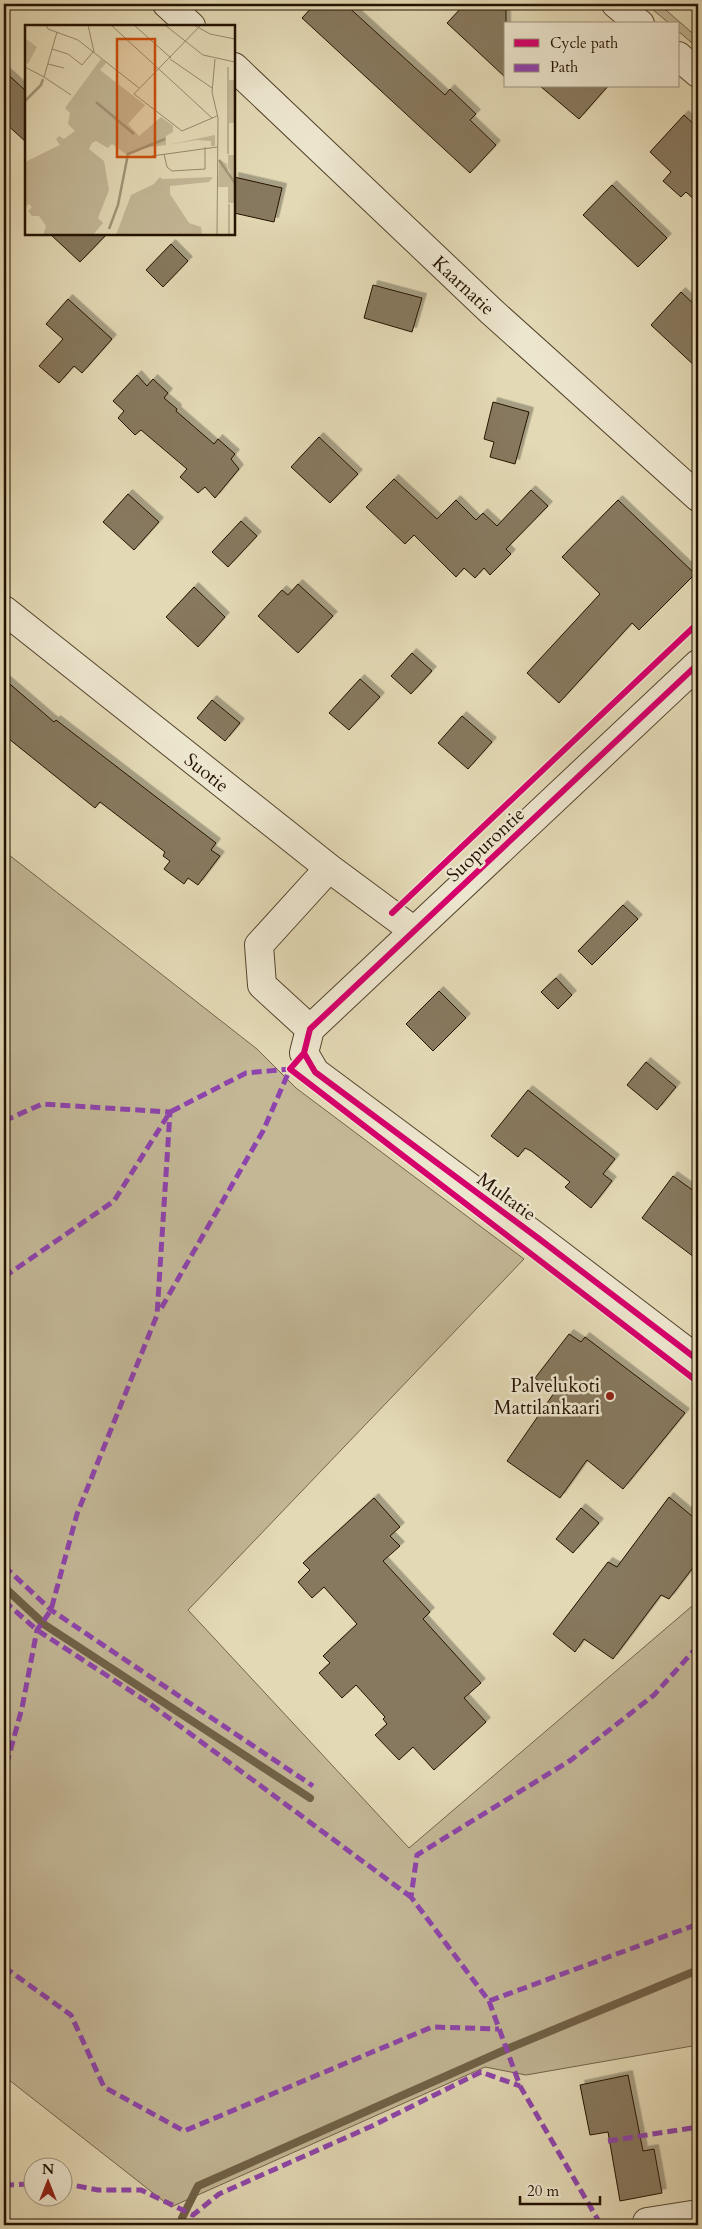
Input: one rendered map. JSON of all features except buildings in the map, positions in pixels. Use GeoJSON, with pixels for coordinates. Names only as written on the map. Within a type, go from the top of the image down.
{"type":"FeatureCollection","features":[{"type":"Feature","properties":{"kind":"street"},"geometry":{"type":"LineString","coordinates":[[167,4],[190,25]]}},
{"type":"Feature","properties":{"kind":"street"},"geometry":{"type":"LineString","coordinates":[[616,4],[638,22]]}},
{"type":"Feature","properties":{"kind":"street"},"geometry":{"type":"LineString","coordinates":[[680,58],[698,73]]}},
{"type":"Feature","properties":{"kind":"street","name":"Kaarnatie"},"geometry":{"type":"LineString","coordinates":[[235,68],[491,311],[698,497]]}},
{"type":"Feature","properties":{"kind":"street","name":"Suotie"},"geometry":{"type":"LineString","coordinates":[[4,610],[329,868],[414,931]]}},
{"type":"Feature","properties":{"kind":"street","name":"Suopurontie"},"geometry":{"type":"LineString","coordinates":[[307,1041],[414,931],[698,664]]}},
{"type":"Feature","properties":{"kind":"street","name":"Multatie"},"geometry":{"type":"LineString","coordinates":[[329,868],[260,945],[262,985],[307,1041],[315,1072],[698,1360]]}},
{"type":"Feature","properties":{"kind":"street"},"geometry":{"type":"LineString","coordinates":[[647,2222],[698,2214]]}},
{"type":"Feature","properties":{"kind":"shaded area"},"geometry":{"type":"Polygon","coordinates":[[[646,4],[659,4],[680,22],[668,22],[646,4]]]}},
{"type":"Feature","properties":{"kind":"shaded area"},"geometry":{"type":"Polygon","coordinates":[[[680,22],[698,38],[698,48],[680,33],[680,22]]]}},
{"type":"Feature","properties":{"kind":"shaded area"},"geometry":{"type":"Polygon","coordinates":[[[4,851],[257,1049],[296,1088],[524,1259],[188,1610],[409,1848],[698,1601],[698,2045],[526,2075],[485,2067],[171,2207],[4,2076],[4,851]]]}},
{"type":"Feature","properties":{"kind":"waterway"},"geometry":{"type":"LineString","coordinates":[[4,1587],[45,1625],[310,1798]]}},
{"type":"Feature","properties":{"kind":"waterway"},"geometry":{"type":"LineString","coordinates":[[181,2225],[182,2218],[198,2186],[507,2049],[698,1970]]}},
{"type":"Feature","properties":{"kind":"marked path"},"geometry":{"type":"LineString","coordinates":[[4,1277],[114,1201],[170,1112],[246,1073],[290,1069],[263,1131],[159,1312]]}},
{"type":"Feature","properties":{"kind":"marked path"},"geometry":{"type":"LineString","coordinates":[[4,1121],[42,1104],[170,1112],[157,1315],[77,1514],[51,1610],[37,1630],[22,1708],[4,1774]]}},
{"type":"Feature","properties":{"kind":"marked path"},"geometry":{"type":"LineString","coordinates":[[4,1566],[51,1610],[313,1786]]}},
{"type":"Feature","properties":{"kind":"marked path"},"geometry":{"type":"LineString","coordinates":[[4,1601],[37,1630],[146,1701],[411,1897]]}},
{"type":"Feature","properties":{"kind":"marked path"},"geometry":{"type":"LineString","coordinates":[[698,1646],[654,1695],[571,1760],[417,1855],[411,1897],[489,2001],[698,1924]]}},
{"type":"Feature","properties":{"kind":"marked path"},"geometry":{"type":"LineString","coordinates":[[4,1967],[71,2015],[104,2087],[184,2131],[432,2027],[499,2029]]}},
{"type":"Feature","properties":{"kind":"marked path"},"geometry":{"type":"LineString","coordinates":[[489,2001],[520,2086],[601,2225]]}},
{"type":"Feature","properties":{"kind":"marked path"},"geometry":{"type":"LineString","coordinates":[[72,2185],[98,2190],[141,2190],[193,2215],[219,2194],[372,2126],[481,2072],[520,2086]]}},
{"type":"Feature","properties":{"kind":"marked path"},"geometry":{"type":"LineString","coordinates":[[608,2141],[698,2127]]}},
{"type":"Feature","properties":{"kind":"marked path"},"geometry":{"type":"LineString","coordinates":[[4,2185],[22,2184]]}},
{"type":"Feature","properties":{"kind":"cycle path"},"geometry":{"type":"LineString","coordinates":[[392,913],[698,623]]}},
{"type":"Feature","properties":{"kind":"cycle path"},"geometry":{"type":"LineString","coordinates":[[698,664],[310,1029],[304,1053],[290,1069],[698,1382]]}},
{"type":"Feature","properties":{"kind":"cycle path"},"geometry":{"type":"LineString","coordinates":[[304,1053],[315,1072],[698,1360]]}},
{"type":"Feature","properties":{"kind":"place","name":"Palvelukoti Mattilankaari"},"geometry":{"type":"Point","coordinates":[610,1396]}}]}
